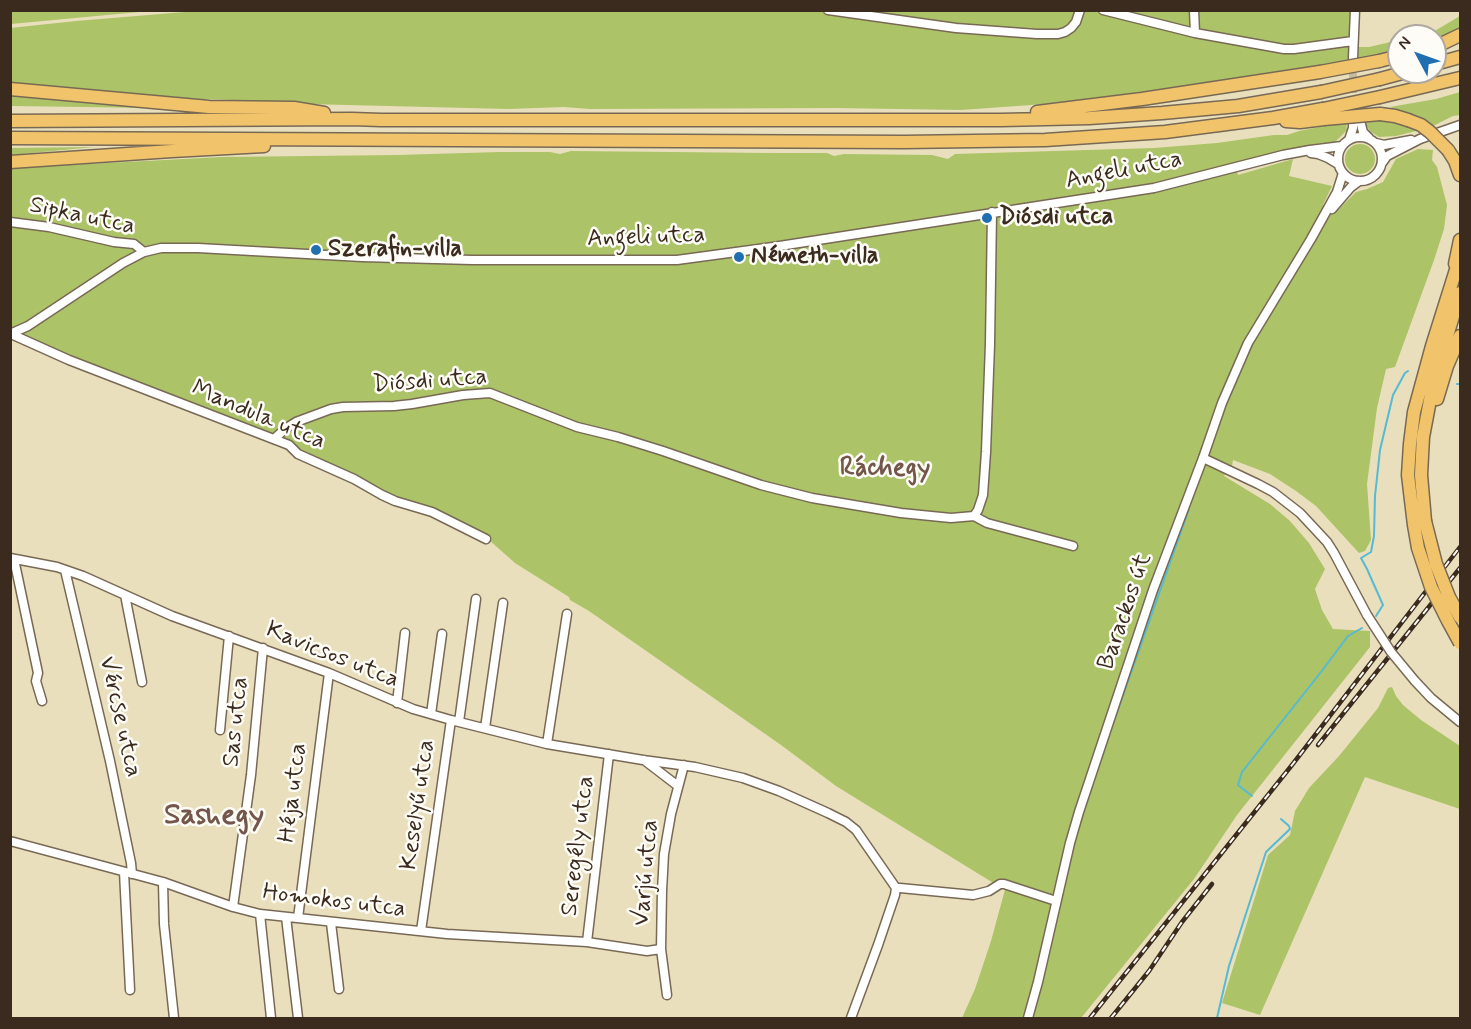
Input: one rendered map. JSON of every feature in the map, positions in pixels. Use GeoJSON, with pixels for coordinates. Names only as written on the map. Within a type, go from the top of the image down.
{"type":"FeatureCollection","features":[{"type":"Feature","properties":{"kind":"highway"},"geometry":{"type":"LineString","coordinates":[[1001,120],[1020,113],[1152,98],[1320,72],[1387,58]]}},
{"type":"Feature","properties":{"kind":"highway"},"geometry":{"type":"LineString","coordinates":[[10,121],[1089,118],[1238,106],[1321,92],[1387,77]]}},
{"type":"Feature","properties":{"kind":"highway"},"geometry":{"type":"LineString","coordinates":[[1323,114],[1380,97],[1461,78]]}},
{"type":"Feature","properties":{"kind":"highway"},"geometry":{"type":"LineString","coordinates":[[10,89],[209,107],[294,108],[351,119]]}},
{"type":"Feature","properties":{"kind":"highway"},"geometry":{"type":"LineString","coordinates":[[10,138],[880,142],[1045,140],[1165,132],[1323,114],[1380,114],[1408,120],[1430,132],[1448,150],[1461,175]]}},
{"type":"Feature","properties":{"kind":"highway"},"geometry":{"type":"LineString","coordinates":[[10,162],[267,146],[288,138]]}},
{"type":"Feature","properties":{"kind":"highway"},"geometry":{"type":"LineString","coordinates":[[1452,283],[1461,240]]}},
{"type":"Feature","properties":{"kind":"highway"},"geometry":{"type":"LineString","coordinates":[[1461,257],[1422,378],[1412,427],[1408,475],[1420,523],[1449,597],[1461,617]]}},
{"type":"Feature","properties":{"kind":"highway"},"geometry":{"type":"LineString","coordinates":[[1461,293],[1442,350],[1429,401],[1423,437],[1419,548],[1431,587],[1461,643]]}},
{"type":"Feature","properties":{"kind":"highway"},"geometry":{"type":"LineString","coordinates":[[1421,465],[1437,398],[1447,366],[1461,336]]}},
{"type":"Feature","properties":{"kind":"street"},"geometry":{"type":"LineString","coordinates":[[828,10],[956,28],[1058,34],[1071,28],[1080,10]]}},
{"type":"Feature","properties":{"kind":"street"},"geometry":{"type":"LineString","coordinates":[[1103,10],[1195,33],[1284,49],[1353,41]]}},
{"type":"Feature","properties":{"kind":"street"},"geometry":{"type":"LineString","coordinates":[[1194,10],[1195,33]]}},
{"type":"Feature","properties":{"kind":"street"},"geometry":{"type":"LineString","coordinates":[[1353,58],[1355,10]]}},
{"type":"Feature","properties":{"kind":"street"},"geometry":{"type":"LineString","coordinates":[[1382,163],[1382,154],[1363,132],[1356,118],[1353,128],[1339,151],[1338,164],[1350,179],[1359,181],[1374,176],[1387,156],[1420,139],[1461,125]]}},
{"type":"Feature","properties":{"kind":"street"},"geometry":{"type":"LineString","coordinates":[[1345,143],[1360,137],[1384,145],[1420,139]]}},
{"type":"Feature","properties":{"kind":"street","name":"Angeli utca"},"geometry":{"type":"LineString","coordinates":[[11,334],[28,326],[123,263],[144,252],[173,247],[472,260],[677,260],[1154,188],[1266,159],[1345,143]]}},
{"type":"Feature","properties":{"kind":"street","name":"Angeli utca"},"geometry":{"type":"LineString","coordinates":[[1299,152],[1318,154],[1338,164]]}},
{"type":"Feature","properties":{"kind":"street","name":"Barackos út"},"geometry":{"type":"LineString","coordinates":[[1028,1018],[1070,843],[1098,752],[1153,590],[1222,403],[1248,343],[1311,239],[1337,192],[1343,173]]}},
{"type":"Feature","properties":{"kind":"street","name":"Barackos út"},"geometry":{"type":"LineString","coordinates":[[1311,239],[1341,198],[1351,186],[1359,181]]}},
{"type":"Feature","properties":{"kind":"street"},"geometry":{"type":"LineString","coordinates":[[974,516],[983,495],[986,452],[992,212]]}},
{"type":"Feature","properties":{"kind":"street","name":"Sipka utca"},"geometry":{"type":"LineString","coordinates":[[10,222],[49,227],[114,242],[134,244],[144,252]]}},
{"type":"Feature","properties":{"kind":"street","name":"Mandula utca"},"geometry":{"type":"LineString","coordinates":[[11,334],[69,360],[289,445],[298,454],[354,479],[382,495],[432,512],[486,539]]}},
{"type":"Feature","properties":{"kind":"street","name":"Diósdi utca"},"geometry":{"type":"LineString","coordinates":[[274,439],[296,422],[337,408],[394,406],[490,393],[577,427],[663,451],[760,485],[812,498],[901,513],[951,518],[974,516],[987,523],[1073,546]]}},
{"type":"Feature","properties":{"kind":"street"},"geometry":{"type":"LineString","coordinates":[[1203,458],[1273,492],[1300,513],[1334,553],[1367,615],[1391,652],[1431,698],[1461,722]]}},
{"type":"Feature","properties":{"kind":"street","name":"Kavicsos utca"},"geometry":{"type":"LineString","coordinates":[[42,701],[36,681],[39,673],[12,559],[57,567],[83,576],[172,615],[264,648],[397,703],[431,714],[547,744],[684,765],[743,778],[779,790],[846,822],[856,830],[896,888]]}},
{"type":"Feature","properties":{"kind":"street","name":"Vércse utca"},"geometry":{"type":"LineString","coordinates":[[65,570],[110,761],[131,863],[128,873],[130,990]]}},
{"type":"Feature","properties":{"kind":"street"},"geometry":{"type":"LineString","coordinates":[[125,595],[142,682]]}},
{"type":"Feature","properties":{"kind":"street","name":"Keselyű utca"},"geometry":{"type":"LineString","coordinates":[[421,931],[476,599]]}},
{"type":"Feature","properties":{"kind":"street"},"geometry":{"type":"LineString","coordinates":[[485,728],[503,603]]}},
{"type":"Feature","properties":{"kind":"street"},"geometry":{"type":"LineString","coordinates":[[547,744],[567,614]]}},
{"type":"Feature","properties":{"kind":"street"},"geometry":{"type":"LineString","coordinates":[[397,703],[405,633]]}},
{"type":"Feature","properties":{"kind":"street"},"geometry":{"type":"LineString","coordinates":[[431,714],[442,634]]}},
{"type":"Feature","properties":{"kind":"street"},"geometry":{"type":"LineString","coordinates":[[220,730],[229,636]]}},
{"type":"Feature","properties":{"kind":"street","name":"Sas utca"},"geometry":{"type":"LineString","coordinates":[[233,907],[251,775],[264,648]]}},
{"type":"Feature","properties":{"kind":"street","name":"Héja utca"},"geometry":{"type":"LineString","coordinates":[[298,918],[329,673]]}},
{"type":"Feature","properties":{"kind":"street","name":"Seregély utca"},"geometry":{"type":"LineString","coordinates":[[588,942],[588,924],[609,754]]}},
{"type":"Feature","properties":{"kind":"street","name":"Kavicsos utca"},"geometry":{"type":"LineString","coordinates":[[643,760],[678,786]]}},
{"type":"Feature","properties":{"kind":"street"},"geometry":{"type":"LineString","coordinates":[[662,774],[665,763]]}},
{"type":"Feature","properties":{"kind":"street","name":"Varjú utca"},"geometry":{"type":"LineString","coordinates":[[667,995],[662,949],[664,854],[684,765]]}},
{"type":"Feature","properties":{"kind":"street","name":"Homokos utca"},"geometry":{"type":"LineString","coordinates":[[10,841],[163,882],[233,907],[260,914],[484,937],[588,942],[647,951],[662,949]]}},
{"type":"Feature","properties":{"kind":"street"},"geometry":{"type":"LineString","coordinates":[[163,882],[164,924],[174,1018]]}},
{"type":"Feature","properties":{"kind":"street"},"geometry":{"type":"LineString","coordinates":[[851,1018],[896,888],[973,895],[1004,884],[1056,902]]}},
{"type":"Feature","properties":{"kind":"street"},"geometry":{"type":"LineString","coordinates":[[260,914],[271,1018]]}},
{"type":"Feature","properties":{"kind":"street"},"geometry":{"type":"LineString","coordinates":[[286,917],[298,1018]]}},
{"type":"Feature","properties":{"kind":"street"},"geometry":{"type":"LineString","coordinates":[[331,923],[339,989]]}},
{"type":"Feature","properties":{"kind":"green space"},"geometry":{"type":"Polygon","coordinates":[[[11,10],[150,10],[150,11],[11,24],[11,10]]]}},
{"type":"Feature","properties":{"kind":"green space"},"geometry":{"type":"Polygon","coordinates":[[[209,10],[1360,10],[1358,47],[1387,43],[1387,54],[1277,77],[1073,102],[961,110],[590,109],[564,107],[509,109],[307,104],[130,94],[11,82],[10,28],[209,10]]]}},
{"type":"Feature","properties":{"kind":"green space"},"geometry":{"type":"Polygon","coordinates":[[[1460,16],[1460,32],[1447,38],[1446,24],[1460,16]]]}},
{"type":"Feature","properties":{"kind":"green space"},"geometry":{"type":"Polygon","coordinates":[[[1460,92],[1460,115],[1431,127],[1407,113],[1390,107],[1436,99],[1460,92]]]}},
{"type":"Feature","properties":{"kind":"green space"},"geometry":{"type":"Polygon","coordinates":[[[11,95],[154,108],[11,106],[11,95]]]}},
{"type":"Feature","properties":{"kind":"green space"},"geometry":{"type":"Polygon","coordinates":[[[1365,119],[1391,120],[1420,130],[1396,136],[1379,137],[1370,131],[1365,119]]]}},
{"type":"Feature","properties":{"kind":"green space"},"geometry":{"type":"Polygon","coordinates":[[[1346,122],[1347,130],[1335,142],[1315,144],[1237,162],[1237,171],[1238,175],[1293,159],[1289,176],[1332,186],[1323,205],[1337,211],[1356,192],[1383,182],[1396,159],[1418,149],[1433,150],[1432,160],[1437,167],[1447,205],[1444,229],[1395,367],[1386,369],[1377,408],[1367,484],[1371,540],[1365,551],[1359,553],[1316,506],[1270,474],[1233,460],[1232,466],[1224,476],[1270,504],[1290,521],[1309,543],[1325,569],[1315,589],[1322,610],[1333,629],[1370,631],[1370,647],[1237,815],[1194,879],[1081,1018],[962,1018],[975,989],[991,941],[1006,886],[995,884],[836,786],[781,745],[570,600],[569,597],[515,563],[488,539],[296,452],[11,334],[11,168],[222,157],[500,152],[560,154],[571,151],[827,153],[834,156],[844,154],[932,155],[948,159],[955,154],[1154,148],[1217,143],[1287,135],[1346,122]]]}},
{"type":"Feature","properties":{"kind":"green space"},"geometry":{"type":"Polygon","coordinates":[[[1360,144],[1371,148],[1375,159],[1371,170],[1360,174],[1349,170],[1345,159],[1349,148],[1360,144]]]}},
{"type":"Feature","properties":{"kind":"green space"},"geometry":{"type":"Polygon","coordinates":[[[94,147],[11,155],[11,148],[94,147]]]}},
{"type":"Feature","properties":{"kind":"green space"},"geometry":{"type":"Polygon","coordinates":[[[1392,687],[1403,705],[1460,746],[1460,809],[1365,777],[1260,1015],[1222,1003],[1268,855],[1290,835],[1295,811],[1309,788],[1339,756],[1378,708],[1388,688],[1392,687]]]}},
{"type":"Feature","properties":{"kind":"waterway"},"geometry":{"type":"LineString","coordinates":[[1376,616],[1383,605],[1361,558],[1371,552],[1380,450],[1393,395],[1408,371]]}},
{"type":"Feature","properties":{"kind":"waterway"},"geometry":{"type":"LineString","coordinates":[[1110,732],[1189,509]]}},
{"type":"Feature","properties":{"kind":"waterway"},"geometry":{"type":"LineString","coordinates":[[1252,796],[1238,785],[1242,772],[1348,636],[1362,628]]}},
{"type":"Feature","properties":{"kind":"waterway"},"geometry":{"type":"LineString","coordinates":[[1217,1018],[1229,966],[1266,852],[1290,829],[1281,819]]}},
{"type":"Feature","properties":{"kind":"tunnel"},"geometry":{"type":"LineString","coordinates":[[1353,61],[1353,118]]}},
{"type":"Feature","properties":{"kind":"railway"},"geometry":{"type":"LineString","coordinates":[[1090,1018],[1292,765],[1460,547]]}},
{"type":"Feature","properties":{"kind":"railway"},"geometry":{"type":"LineString","coordinates":[[1318,745],[1460,568]]}},
{"type":"Feature","properties":{"kind":"railway"},"geometry":{"type":"LineString","coordinates":[[1111,1018],[1149,971],[1182,922],[1212,884]]}},
{"type":"Feature","properties":{"kind":"place","name":"Diósdi utca"},"geometry":{"type":"Point","coordinates":[987,218]}},
{"type":"Feature","properties":{"kind":"place","name":"Szerafin-villa"},"geometry":{"type":"Point","coordinates":[316,250]}},
{"type":"Feature","properties":{"kind":"place","name":"Németh-villa"},"geometry":{"type":"Point","coordinates":[739,257]}},
{"type":"Feature","properties":{"kind":"district","name":"Ráchegy"},"geometry":{"type":"Point","coordinates":[885,470]}},
{"type":"Feature","properties":{"kind":"district","name":"Sashegy"},"geometry":{"type":"Point","coordinates":[214,817]}}]}
